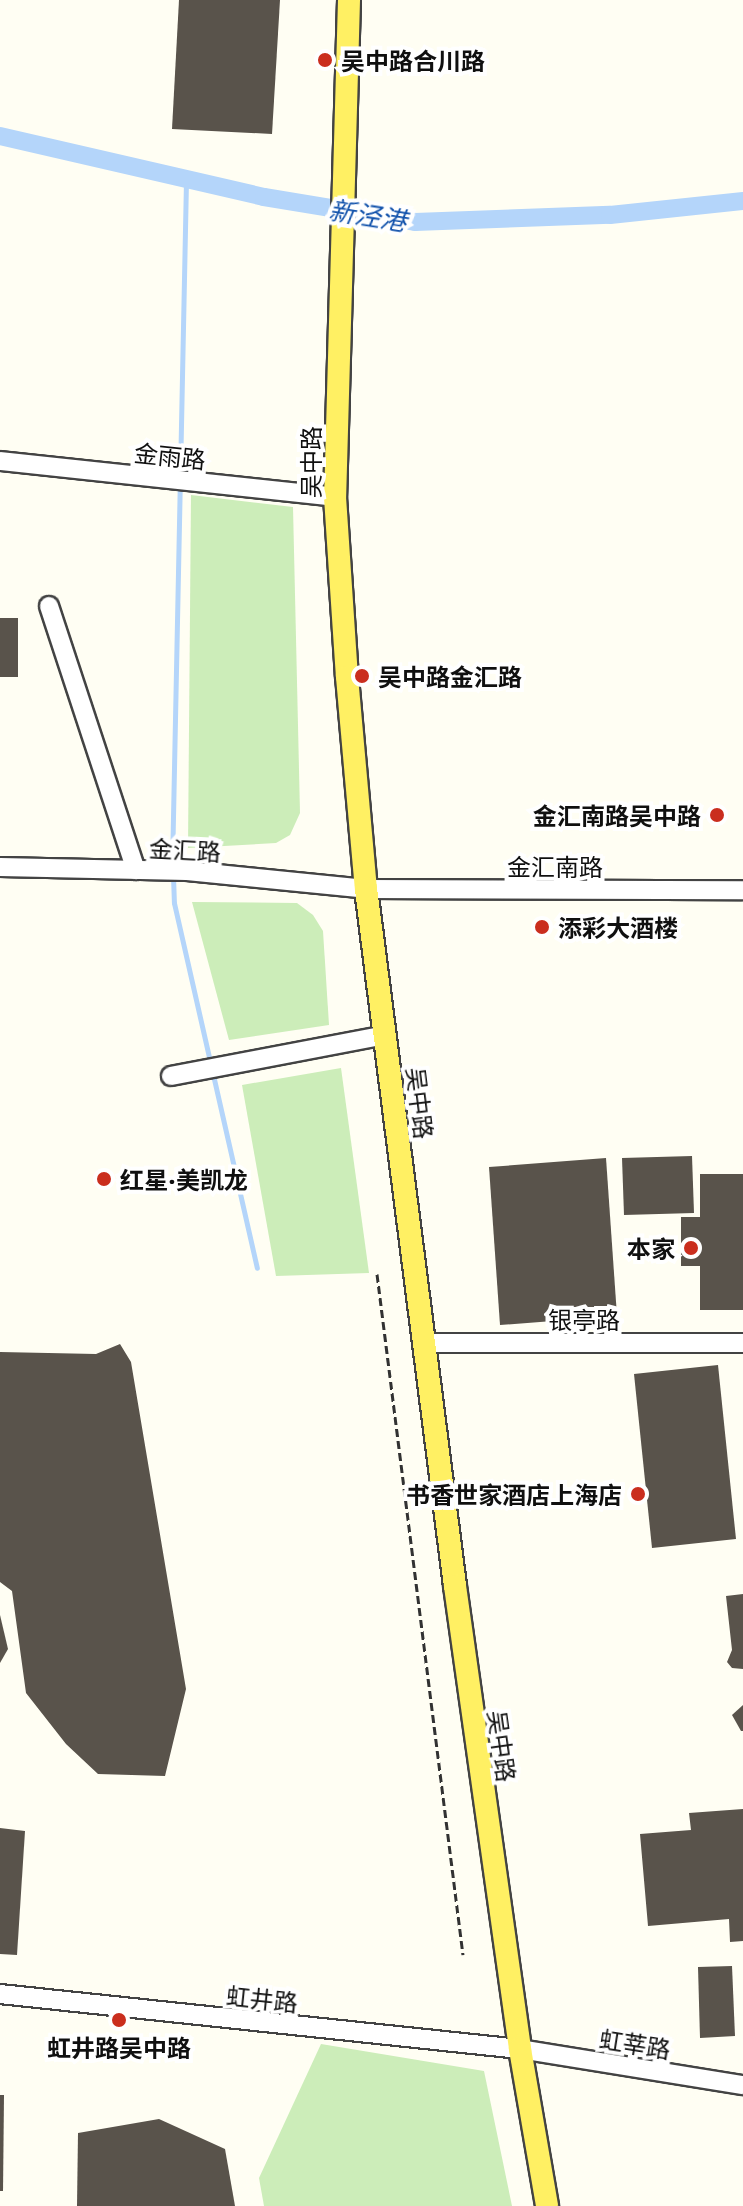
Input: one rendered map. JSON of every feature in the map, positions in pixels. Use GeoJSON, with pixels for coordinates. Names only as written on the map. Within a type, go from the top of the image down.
{"type":"FeatureCollection","features":[{"type":"Feature","properties":{"kind":"main road","name":"吴中路"},"geometry":{"type":"LineString","coordinates":[[349,0],[335,497],[366,889],[520,2049],[547,2206]]}},
{"type":"Feature","properties":{"kind":"street","name":"金雨路"},"geometry":{"type":"LineString","coordinates":[[0,461],[335,497]]}},
{"type":"Feature","properties":{"kind":"street"},"geometry":{"type":"LineString","coordinates":[[49,606],[143,870]]}},
{"type":"Feature","properties":{"kind":"street","name":"金汇路"},"geometry":{"type":"LineString","coordinates":[[0,867],[187,871],[366,889]]}},
{"type":"Feature","properties":{"kind":"street","name":"金汇南路"},"geometry":{"type":"LineString","coordinates":[[366,889],[743,890]]}},
{"type":"Feature","properties":{"kind":"street"},"geometry":{"type":"LineString","coordinates":[[176,1074],[386,1035]]}},
{"type":"Feature","properties":{"kind":"street","name":"银亭路"},"geometry":{"type":"LineString","coordinates":[[425,1343],[743,1343]]}},
{"type":"Feature","properties":{"kind":"street","name":"虹井路"},"geometry":{"type":"LineString","coordinates":[[0,1994],[520,2049]]}},
{"type":"Feature","properties":{"kind":"street","name":"虹莘路"},"geometry":{"type":"LineString","coordinates":[[520,2049],[743,2085]]}},
{"type":"Feature","properties":{"kind":"path"},"geometry":{"type":"LineString","coordinates":[[377,1274],[463,1955]]}},
{"type":"Feature","properties":{"kind":"green space"},"geometry":{"type":"Polygon","coordinates":[[[191,495],[293,507],[300,813],[290,835],[276,843],[188,848],[191,495]]]}},
{"type":"Feature","properties":{"kind":"green space"},"geometry":{"type":"Polygon","coordinates":[[[192,902],[297,903],[313,915],[323,931],[329,1025],[229,1040],[192,902]]]}},
{"type":"Feature","properties":{"kind":"green space"},"geometry":{"type":"Polygon","coordinates":[[[341,1068],[369,1273],[276,1276],[242,1085],[341,1068]]]}},
{"type":"Feature","properties":{"kind":"green space"},"geometry":{"type":"Polygon","coordinates":[[[321,2044],[484,2071],[512,2206],[264,2206],[259,2178],[321,2044]]]}},
{"type":"Feature","properties":{"kind":"building"},"geometry":{"type":"Polygon","coordinates":[[[179,0],[280,0],[272,134],[172,129],[179,0]]]}},
{"type":"Feature","properties":{"kind":"building"},"geometry":{"type":"Polygon","coordinates":[[[0,618],[18,618],[18,677],[0,677],[0,618]]]}},
{"type":"Feature","properties":{"kind":"building"},"geometry":{"type":"Polygon","coordinates":[[[692,1156],[694,1213],[624,1215],[622,1158],[692,1156]]]}},
{"type":"Feature","properties":{"kind":"building"},"geometry":{"type":"Polygon","coordinates":[[[606,1158],[617,1316],[500,1325],[489,1167],[606,1158]]]}},
{"type":"Feature","properties":{"kind":"building"},"geometry":{"type":"Polygon","coordinates":[[[700,1174],[743,1174],[743,1310],[700,1310],[700,1266],[681,1266],[681,1217],[700,1217],[700,1174]]]}},
{"type":"Feature","properties":{"kind":"building"},"geometry":{"type":"Polygon","coordinates":[[[120,1344],[131,1362],[186,1689],[165,1776],[98,1774],[66,1744],[26,1693],[12,1591],[0,1582],[0,1352],[96,1354],[120,1344]]]}},
{"type":"Feature","properties":{"kind":"building"},"geometry":{"type":"Polygon","coordinates":[[[718,1365],[736,1539],[652,1548],[634,1374],[718,1365]]]}},
{"type":"Feature","properties":{"kind":"building"},"geometry":{"type":"Polygon","coordinates":[[[743,1594],[743,1669],[732,1668],[727,1662],[732,1650],[726,1596],[743,1594]]]}},
{"type":"Feature","properties":{"kind":"building"},"geometry":{"type":"Polygon","coordinates":[[[0,1615],[8,1649],[0,1663],[0,1615]]]}},
{"type":"Feature","properties":{"kind":"building"},"geometry":{"type":"Polygon","coordinates":[[[743,1705],[743,1731],[741,1731],[732,1715],[743,1705]]]}},
{"type":"Feature","properties":{"kind":"building"},"geometry":{"type":"Polygon","coordinates":[[[743,1809],[743,1941],[730,1942],[729,1919],[648,1926],[640,1834],[691,1830],[689,1813],[743,1809]]]}},
{"type":"Feature","properties":{"kind":"building"},"geometry":{"type":"Polygon","coordinates":[[[0,1828],[25,1831],[17,1955],[0,1954],[0,1828]]]}},
{"type":"Feature","properties":{"kind":"building"},"geometry":{"type":"Polygon","coordinates":[[[732,1966],[735,2036],[700,2038],[698,1967],[732,1966]]]}},
{"type":"Feature","properties":{"kind":"building"},"geometry":{"type":"Polygon","coordinates":[[[0,2095],[4,2095],[3,2191],[0,2191],[0,2095]]]}},
{"type":"Feature","properties":{"kind":"building"},"geometry":{"type":"Polygon","coordinates":[[[159,2119],[225,2149],[235,2206],[77,2206],[78,2133],[159,2119]]]}},
{"type":"Feature","properties":{"kind":"waterway","name":"新泾港"},"geometry":{"type":"LineString","coordinates":[[0,136],[264,197],[415,222],[610,215],[743,201]]}},
{"type":"Feature","properties":{"kind":"waterway"},"geometry":{"type":"LineString","coordinates":[[172,866],[186,179]]}},
{"type":"Feature","properties":{"kind":"waterway"},"geometry":{"type":"LineString","coordinates":[[173,876],[174,903],[257,1268]]}},
{"type":"Feature","properties":{"kind":"place","name":"吴中路合川路"},"geometry":{"type":"Point","coordinates":[325,60]}},
{"type":"Feature","properties":{"kind":"place","name":"吴中路金汇路"},"geometry":{"type":"Point","coordinates":[362,676]}},
{"type":"Feature","properties":{"kind":"place","name":"金汇南路吴中路"},"geometry":{"type":"Point","coordinates":[717,815]}},
{"type":"Feature","properties":{"kind":"place","name":"添彩大酒楼"},"geometry":{"type":"Point","coordinates":[542,927]}},
{"type":"Feature","properties":{"kind":"place","name":"红星·美凯龙"},"geometry":{"type":"Point","coordinates":[104,1179]}},
{"type":"Feature","properties":{"kind":"place","name":"本家"},"geometry":{"type":"Point","coordinates":[691,1248]}},
{"type":"Feature","properties":{"kind":"place","name":"书香世家酒店上海店"},"geometry":{"type":"Point","coordinates":[638,1494]}},
{"type":"Feature","properties":{"kind":"place","name":"虹井路吴中路"},"geometry":{"type":"Point","coordinates":[119,2020]}}]}
